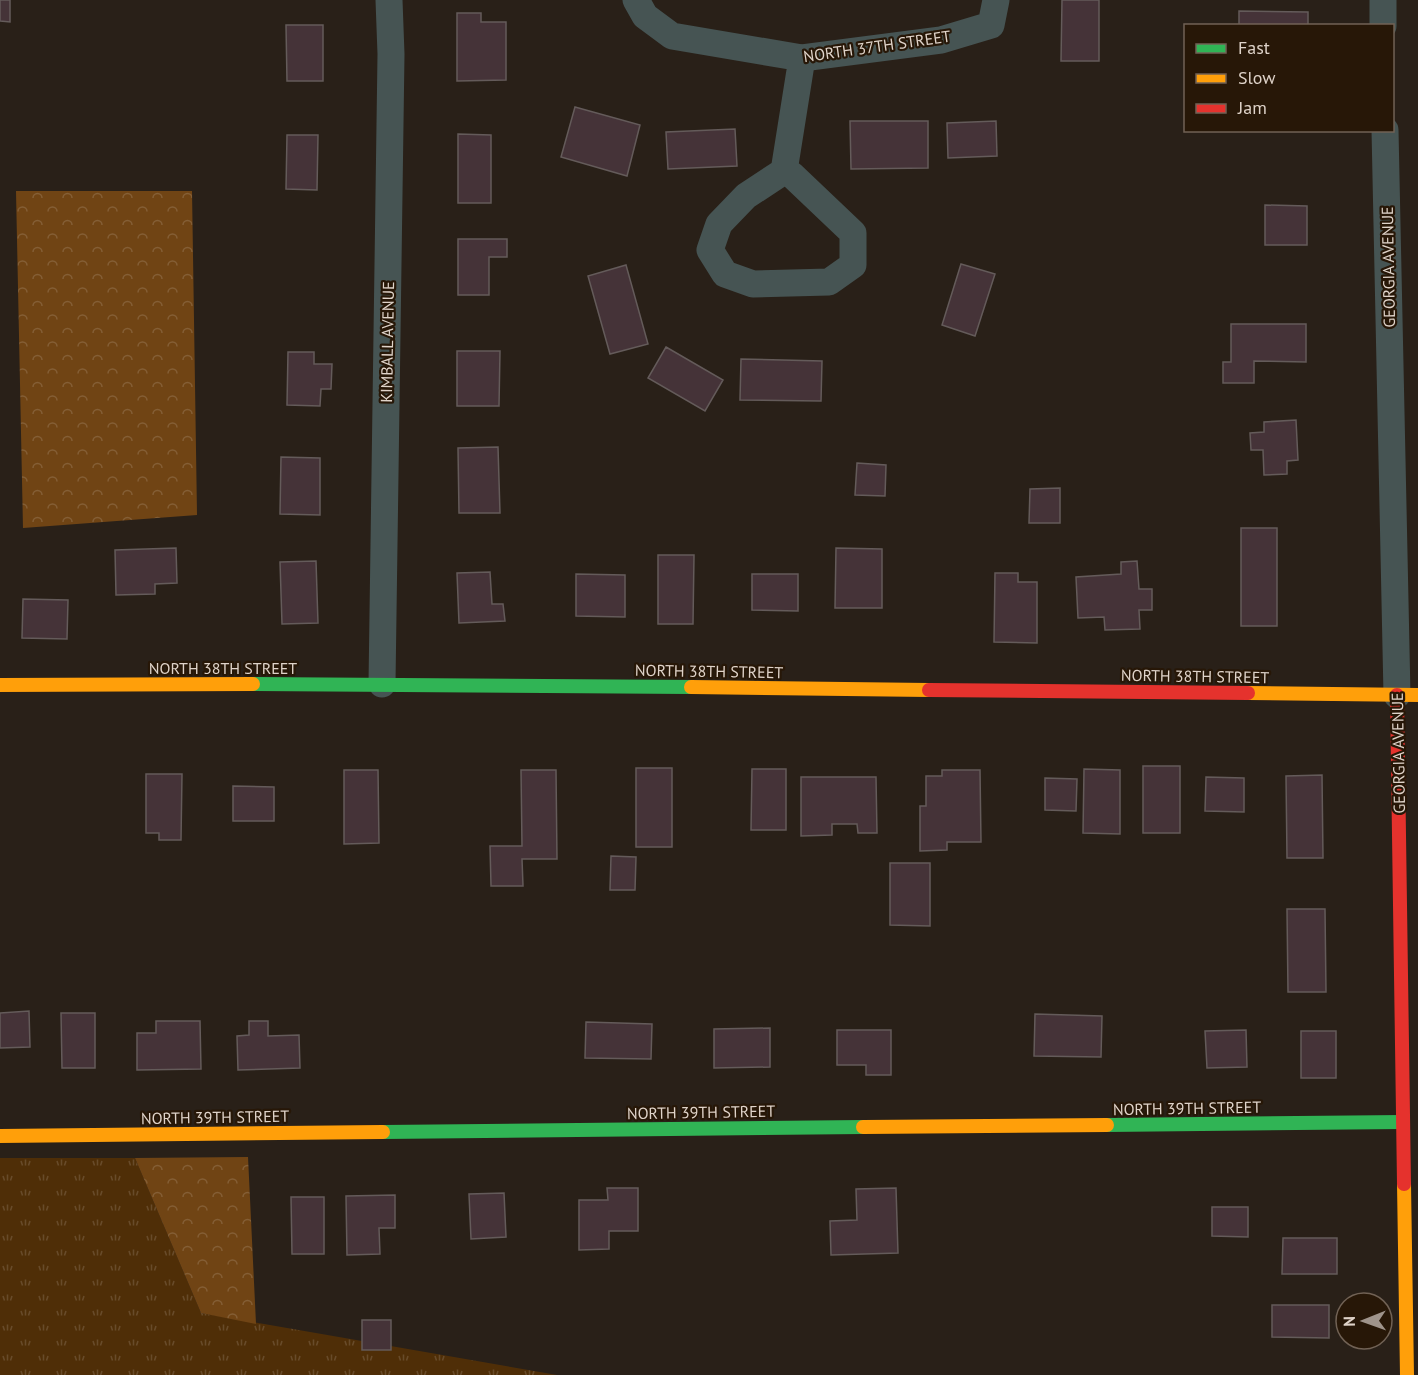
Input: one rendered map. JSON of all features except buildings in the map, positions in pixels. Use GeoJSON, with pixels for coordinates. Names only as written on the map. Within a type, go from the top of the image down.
{"type":"FeatureCollection","features":[{"type":"Feature","properties":{"kind":"street","name":"KIMBALL AVENUE"},"geometry":{"type":"LineString","coordinates":[[382,684],[391,54],[389,0]]}},
{"type":"Feature","properties":{"kind":"street","name":"NORTH 37TH STREET"},"geometry":{"type":"LineString","coordinates":[[636,0],[645,16],[672,36],[802,58],[941,40],[994,13]]}},
{"type":"Feature","properties":{"kind":"street"},"geometry":{"type":"LineString","coordinates":[[1383,0],[1383,24]]}},
{"type":"Feature","properties":{"kind":"street"},"geometry":{"type":"LineString","coordinates":[[784,171],[792,175],[853,233],[853,266],[830,282],[753,284],[725,274],[710,250],[719,224],[746,196],[784,171],[802,58]]}},
{"type":"Feature","properties":{"kind":"street","name":"GEORGIA AVENUE"},"geometry":{"type":"LineString","coordinates":[[1385,132],[1407,695],[1403,1122],[1407,1375]]}},
{"type":"Feature","properties":{"kind":"street","name":"NORTH 38TH STREET"},"geometry":{"type":"LineString","coordinates":[[0,685],[382,684],[1407,695]]}},
{"type":"Feature","properties":{"kind":"street","name":"NORTH 39TH STREET"},"geometry":{"type":"LineString","coordinates":[[0,1136],[1403,1122]]}},
{"type":"Feature","properties":{"kind":"green space"},"geometry":{"type":"Polygon","coordinates":[[[16,191],[192,191],[197,515],[23,528],[16,191]]]}},
{"type":"Feature","properties":{"kind":"green space"},"geometry":{"type":"Polygon","coordinates":[[[248,1157],[256,1324],[201,1313],[135,1158],[248,1157]]]}},
{"type":"Feature","properties":{"kind":"green space"},"geometry":{"type":"Polygon","coordinates":[[[0,1158],[135,1158],[201,1313],[557,1375],[0,1375],[0,1158]]]}},
{"type":"Feature","properties":{"kind":"traffic: fast"},"geometry":{"type":"LineString","coordinates":[[253,684],[691,687]]}},
{"type":"Feature","properties":{"kind":"traffic: fast"},"geometry":{"type":"LineString","coordinates":[[1107,1125],[1403,1122]]}},
{"type":"Feature","properties":{"kind":"traffic: fast"},"geometry":{"type":"LineString","coordinates":[[383,1132],[863,1127]]}},
{"type":"Feature","properties":{"kind":"traffic: slow"},"geometry":{"type":"LineString","coordinates":[[0,685],[253,684]]}},
{"type":"Feature","properties":{"kind":"traffic: slow"},"geometry":{"type":"LineString","coordinates":[[691,687],[929,690]]}},
{"type":"Feature","properties":{"kind":"traffic: slow"},"geometry":{"type":"LineString","coordinates":[[1248,693],[1418,695]]}},
{"type":"Feature","properties":{"kind":"traffic: slow"},"geometry":{"type":"LineString","coordinates":[[863,1127],[1107,1125]]}},
{"type":"Feature","properties":{"kind":"traffic: slow"},"geometry":{"type":"LineString","coordinates":[[0,1136],[383,1132]]}},
{"type":"Feature","properties":{"kind":"traffic: slow"},"geometry":{"type":"LineString","coordinates":[[1404,1184],[1407,1375]]}},
{"type":"Feature","properties":{"kind":"traffic: jam"},"geometry":{"type":"LineString","coordinates":[[929,690],[1248,693]]}},
{"type":"Feature","properties":{"kind":"traffic: jam"},"geometry":{"type":"LineString","coordinates":[[1397,695],[1404,1184]]}}]}
